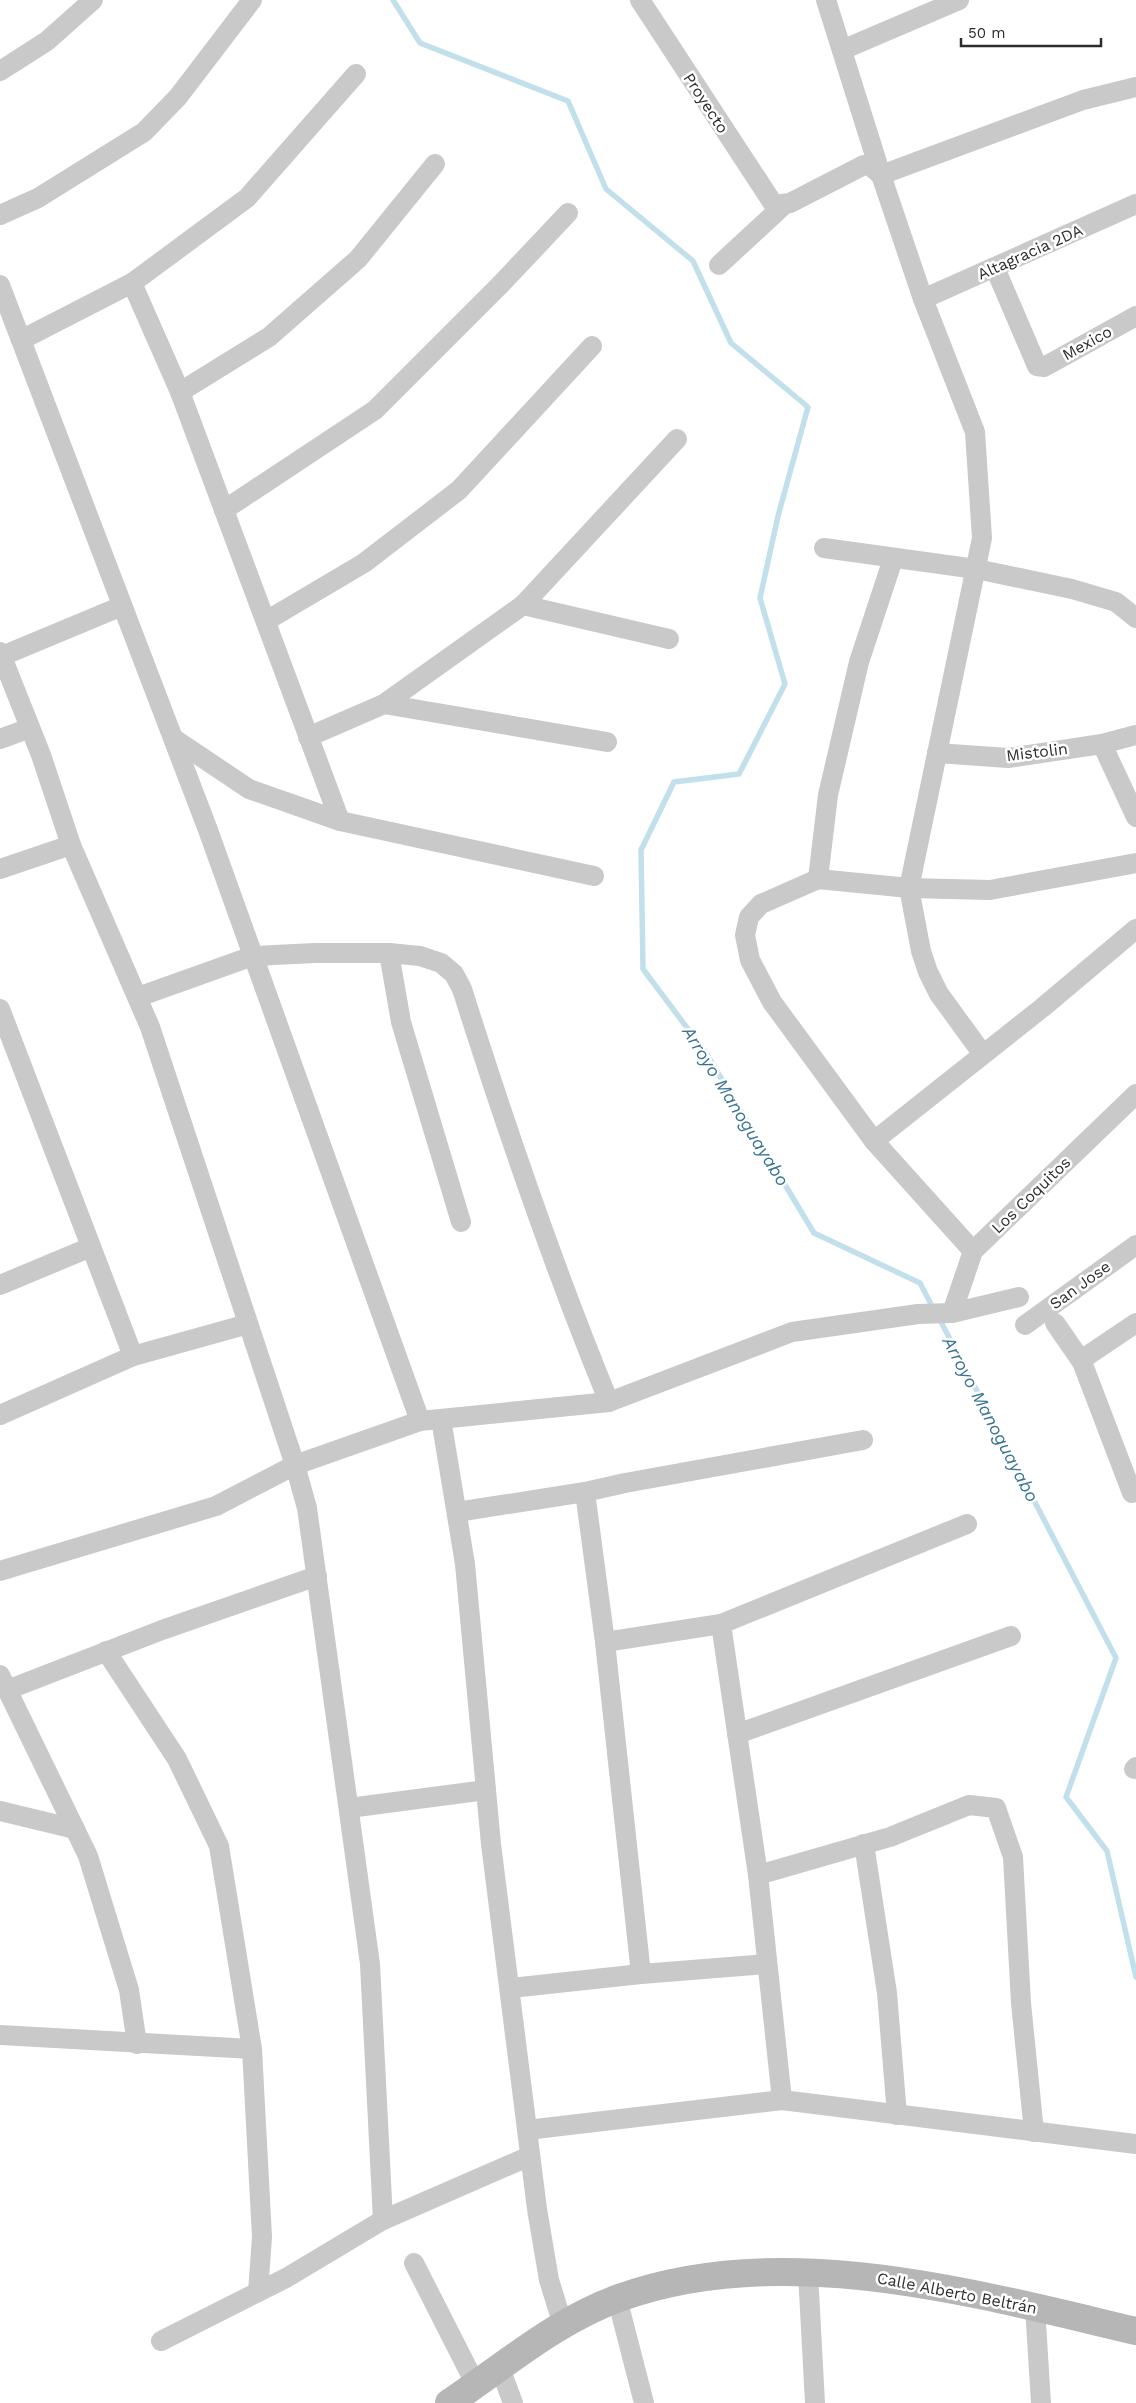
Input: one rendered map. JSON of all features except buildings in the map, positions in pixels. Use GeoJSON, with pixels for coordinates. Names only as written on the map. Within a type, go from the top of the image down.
{"type":"FeatureCollection","features":[{"type":"Feature","properties":{"kind":"main road","name":"Calle Alberto Beltrán"},"geometry":{"type":"LineString","coordinates":[[449,2403],[562,2325],[617,2298],[681,2280],[726,2275],[808,2273],[864,2276],[923,2284],[1136,2331]]}},
{"type":"Feature","properties":{"kind":"street"},"geometry":{"type":"LineString","coordinates":[[0,71],[47,41],[93,0]]}},
{"type":"Feature","properties":{"kind":"street"},"geometry":{"type":"LineString","coordinates":[[0,215],[38,198],[144,132],[178,98],[252,0]]}},
{"type":"Feature","properties":{"kind":"street","name":"Proyecto"},"geometry":{"type":"LineString","coordinates":[[640,0],[779,205]]}},
{"type":"Feature","properties":{"kind":"street"},"geometry":{"type":"LineString","coordinates":[[826,0],[881,175],[923,299],[975,432],[982,538],[909,888],[921,951],[928,972],[939,994],[982,1053]]}},
{"type":"Feature","properties":{"kind":"street"},"geometry":{"type":"LineString","coordinates":[[842,50],[960,0]]}},
{"type":"Feature","properties":{"kind":"street"},"geometry":{"type":"LineString","coordinates":[[21,340],[132,283],[247,198],[356,74]]}},
{"type":"Feature","properties":{"kind":"street"},"geometry":{"type":"LineString","coordinates":[[881,175],[1083,100],[1136,87]]}},
{"type":"Feature","properties":{"kind":"street"},"geometry":{"type":"LineString","coordinates":[[180,392],[269,337],[358,259],[435,164]]}},
{"type":"Feature","properties":{"kind":"street"},"geometry":{"type":"LineString","coordinates":[[719,265],[779,205],[864,165],[869,165],[881,175]]}},
{"type":"Feature","properties":{"kind":"street","name":"Altagracia 2DA"},"geometry":{"type":"LineString","coordinates":[[923,299],[1136,204]]}},
{"type":"Feature","properties":{"kind":"street"},"geometry":{"type":"LineString","coordinates":[[224,510],[375,410],[501,284],[568,213]]}},
{"type":"Feature","properties":{"kind":"street","name":"Mexico"},"geometry":{"type":"LineString","coordinates":[[995,268],[1037,366],[1044,367],[1136,316]]}},
{"type":"Feature","properties":{"kind":"street"},"geometry":{"type":"LineString","coordinates":[[132,283],[180,392],[340,821]]}},
{"type":"Feature","properties":{"kind":"street"},"geometry":{"type":"LineString","coordinates":[[0,285],[173,738],[420,1421]]}},
{"type":"Feature","properties":{"kind":"street"},"geometry":{"type":"LineString","coordinates":[[266,621],[364,563],[459,490],[592,346]]}},
{"type":"Feature","properties":{"kind":"street"},"geometry":{"type":"LineString","coordinates":[[308,737],[384,704],[523,605],[678,439]]}},
{"type":"Feature","properties":{"kind":"street"},"geometry":{"type":"LineString","coordinates":[[824,548],[976,569],[1072,589],[1116,602],[1136,618]]}},
{"type":"Feature","properties":{"kind":"street"},"geometry":{"type":"LineString","coordinates":[[818,879],[828,795],[859,662],[893,559]]}},
{"type":"Feature","properties":{"kind":"street"},"geometry":{"type":"LineString","coordinates":[[523,605],[670,639]]}},
{"type":"Feature","properties":{"kind":"street"},"geometry":{"type":"LineString","coordinates":[[122,606],[1,654],[30,728],[71,845],[150,1027],[295,1465],[307,1508],[370,1964],[384,2220]]}},
{"type":"Feature","properties":{"kind":"street"},"geometry":{"type":"LineString","coordinates":[[384,704],[608,742]]}},
{"type":"Feature","properties":{"kind":"street"},"geometry":{"type":"LineString","coordinates":[[0,739],[30,728]]}},
{"type":"Feature","properties":{"kind":"street","name":"Mistolin"},"geometry":{"type":"LineString","coordinates":[[937,752],[1008,758],[1102,744],[1136,735]]}},
{"type":"Feature","properties":{"kind":"street"},"geometry":{"type":"LineString","coordinates":[[173,738],[249,789],[340,821],[594,876]]}},
{"type":"Feature","properties":{"kind":"street"},"geometry":{"type":"LineString","coordinates":[[1102,744],[1136,817]]}},
{"type":"Feature","properties":{"kind":"street"},"geometry":{"type":"LineString","coordinates":[[0,869],[71,845]]}},
{"type":"Feature","properties":{"kind":"street"},"geometry":{"type":"LineString","coordinates":[[973,1251],[874,1141],[772,1002],[750,960],[744,935],[749,917],[761,904],[818,879],[909,888],[990,890],[1134,866]]}},
{"type":"Feature","properties":{"kind":"street"},"geometry":{"type":"LineString","coordinates":[[874,1141],[982,1053],[1042,1008],[1136,929]]}},
{"type":"Feature","properties":{"kind":"street"},"geometry":{"type":"LineString","coordinates":[[138,997],[253,956],[316,953],[389,953],[420,956],[441,963],[454,974],[462,989],[513,1146],[609,1402]]}},
{"type":"Feature","properties":{"kind":"street"},"geometry":{"type":"LineString","coordinates":[[389,953],[401,1022],[461,1222]]}},
{"type":"Feature","properties":{"kind":"street"},"geometry":{"type":"LineString","coordinates":[[0,1009],[134,1356]]}},
{"type":"Feature","properties":{"kind":"street","name":"Los Coquitos"},"geometry":{"type":"LineString","coordinates":[[952,1314],[973,1251],[1136,1094]]}},
{"type":"Feature","properties":{"kind":"street","name":"San Jose"},"geometry":{"type":"LineString","coordinates":[[1025,1325],[1136,1245]]}},
{"type":"Feature","properties":{"kind":"street"},"geometry":{"type":"LineString","coordinates":[[0,1285],[92,1247]]}},
{"type":"Feature","properties":{"kind":"street"},"geometry":{"type":"LineString","coordinates":[[0,1572],[216,1506],[295,1465],[420,1421],[609,1402],[792,1332],[918,1314],[952,1314],[1019,1297]]}},
{"type":"Feature","properties":{"kind":"street"},"geometry":{"type":"LineString","coordinates":[[1055,1323],[1083,1360],[1132,1493]]}},
{"type":"Feature","properties":{"kind":"street"},"geometry":{"type":"LineString","coordinates":[[1083,1360],[1136,1323]]}},
{"type":"Feature","properties":{"kind":"street"},"geometry":{"type":"LineString","coordinates":[[0,1415],[134,1356],[248,1324]]}},
{"type":"Feature","properties":{"kind":"street"},"geometry":{"type":"LineString","coordinates":[[441,1419],[465,1564],[491,1844],[511,1988],[530,2156],[549,2280],[562,2325]]}},
{"type":"Feature","properties":{"kind":"street"},"geometry":{"type":"LineString","coordinates":[[457,1512],[585,1492],[863,1440]]}},
{"type":"Feature","properties":{"kind":"street"},"geometry":{"type":"LineString","coordinates":[[585,1492],[605,1642],[641,1974]]}},
{"type":"Feature","properties":{"kind":"street"},"geometry":{"type":"LineString","coordinates":[[605,1642],[721,1624],[967,1524]]}},
{"type":"Feature","properties":{"kind":"street"},"geometry":{"type":"LineString","coordinates":[[137,2044],[129,1990],[88,1856],[4,1683],[106,1651],[317,1576]]}},
{"type":"Feature","properties":{"kind":"street"},"geometry":{"type":"LineString","coordinates":[[721,1624],[758,1875],[782,2100]]}},
{"type":"Feature","properties":{"kind":"street"},"geometry":{"type":"LineString","coordinates":[[737,1734],[1011,1636]]}},
{"type":"Feature","properties":{"kind":"street"},"geometry":{"type":"LineString","coordinates":[[106,1651],[177,1759],[220,1846],[252,2049],[262,2238],[258,2292]]}},
{"type":"Feature","properties":{"kind":"street"},"geometry":{"type":"LineString","coordinates":[[349,1808],[486,1790]]}},
{"type":"Feature","properties":{"kind":"street"},"geometry":{"type":"LineString","coordinates":[[758,1875],[890,1837],[968,1805],[996,1808],[1013,1857],[1021,2003],[1034,2132]]}},
{"type":"Feature","properties":{"kind":"street"},"geometry":{"type":"LineString","coordinates":[[0,1811],[75,1829]]}},
{"type":"Feature","properties":{"kind":"street"},"geometry":{"type":"LineString","coordinates":[[864,1844],[887,1993],[897,2115]]}},
{"type":"Feature","properties":{"kind":"street"},"geometry":{"type":"LineString","coordinates":[[511,1988],[641,1974],[766,1964]]}},
{"type":"Feature","properties":{"kind":"street"},"geometry":{"type":"LineString","coordinates":[[0,2035],[252,2049]]}},
{"type":"Feature","properties":{"kind":"street"},"geometry":{"type":"LineString","coordinates":[[527,2130],[782,2100],[1136,2144]]}},
{"type":"Feature","properties":{"kind":"street"},"geometry":{"type":"LineString","coordinates":[[161,2341],[258,2292],[384,2220],[530,2156]]}},
{"type":"Feature","properties":{"kind":"street"},"geometry":{"type":"LineString","coordinates":[[414,2262],[476,2385]]}},
{"type":"Feature","properties":{"kind":"street"},"geometry":{"type":"LineString","coordinates":[[808,2273],[815,2403]]}},
{"type":"Feature","properties":{"kind":"street"},"geometry":{"type":"LineString","coordinates":[[617,2298],[644,2403]]}},
{"type":"Feature","properties":{"kind":"street"},"geometry":{"type":"LineString","coordinates":[[1035,2308],[1041,2403]]}},
{"type":"Feature","properties":{"kind":"street"},"geometry":{"type":"LineString","coordinates":[[500,2368],[513,2403]]}},
{"type":"Feature","properties":{"kind":"waterway","name":"Arroyo Manoguayabo"},"geometry":{"type":"LineString","coordinates":[[393,0],[420,43],[568,101],[606,189],[693,261],[731,343],[808,407],[778,516],[760,598],[785,684],[739,774],[674,782],[641,850],[643,969],[706,1053],[814,1233],[920,1283],[934,1310]]}},
{"type":"Feature","properties":{"kind":"waterway","name":"Arroyo Manoguayabo"},"geometry":{"type":"LineString","coordinates":[[939,1318],[1116,1658],[1066,1797],[1107,1851],[1136,1977]]}}]}
